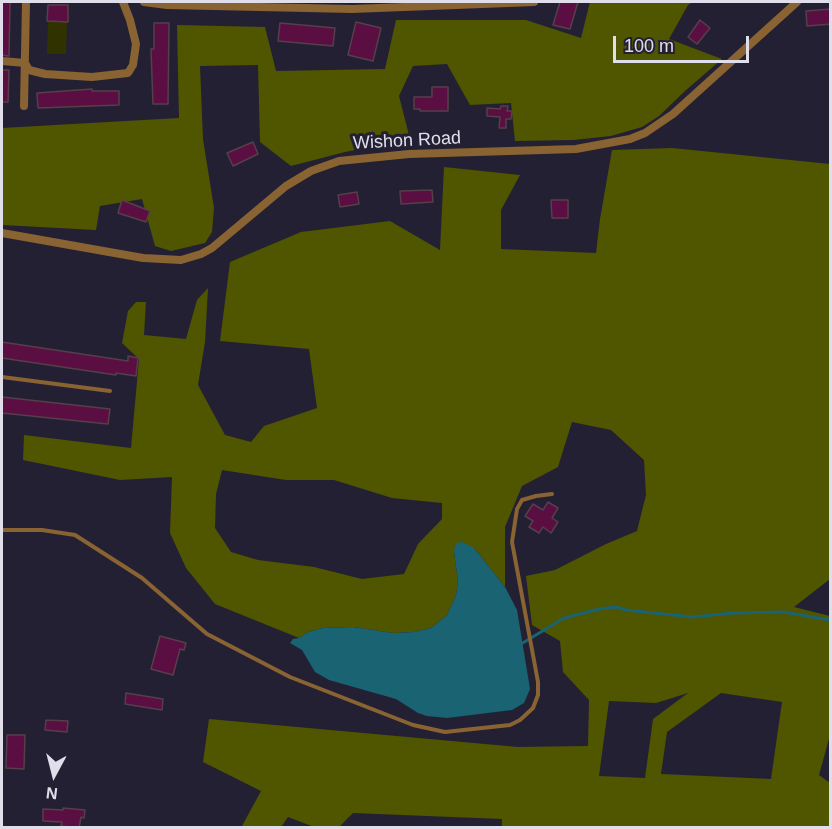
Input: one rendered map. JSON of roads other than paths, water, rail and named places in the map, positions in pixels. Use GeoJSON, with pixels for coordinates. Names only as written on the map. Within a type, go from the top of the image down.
{"type":"FeatureCollection","features":[{"type":"Feature","properties":{"kind":"street"},"geometry":{"type":"LineString","coordinates":[[24,105],[27,2]]}},
{"type":"Feature","properties":{"kind":"street"},"geometry":{"type":"LineString","coordinates":[[25,63],[29,70],[45,74],[92,76],[128,73],[133,65],[136,44],[123,2]]}},
{"type":"Feature","properties":{"kind":"street"},"geometry":{"type":"LineString","coordinates":[[144,2],[313,5],[352,9],[534,2]]}},
{"type":"Feature","properties":{"kind":"street"},"geometry":{"type":"LineString","coordinates":[[352,9],[357,2]]}},
{"type":"Feature","properties":{"kind":"street","name":"Wishon Road"},"geometry":{"type":"LineString","coordinates":[[2,233],[143,258],[181,260],[212,248],[286,186],[311,171],[332,163],[409,154],[576,149],[630,139],[656,127],[673,114],[786,6],[797,2]]}},
{"type":"Feature","properties":{"kind":"street"},"geometry":{"type":"LineString","coordinates":[[2,61],[25,63]]}},
{"type":"Feature","properties":{"kind":"lane"},"geometry":{"type":"LineString","coordinates":[[2,377],[110,391]]}},
{"type":"Feature","properties":{"kind":"lane"},"geometry":{"type":"LineString","coordinates":[[2,530],[42,530],[75,535],[142,578],[207,634],[290,677],[413,725],[445,732],[510,725],[520,720],[533,708],[538,695],[538,682],[512,542],[517,509],[522,500],[552,494]]}},
{"type":"Feature","properties":{"kind":"water"},"geometry":{"type":"Polygon","coordinates":[[[463,542],[474,548],[505,587],[517,610],[530,689],[524,703],[512,710],[447,718],[427,716],[396,699],[329,680],[315,672],[302,650],[290,643],[293,639],[308,632],[323,628],[353,627],[393,633],[431,628],[447,615],[456,595],[458,581],[454,552],[456,543],[463,542]]]}},
{"type":"Feature","properties":{"kind":"waterway"},"geometry":{"type":"LineString","coordinates":[[521,644],[564,618],[616,607],[692,617],[784,612],[830,620]]}}]}
